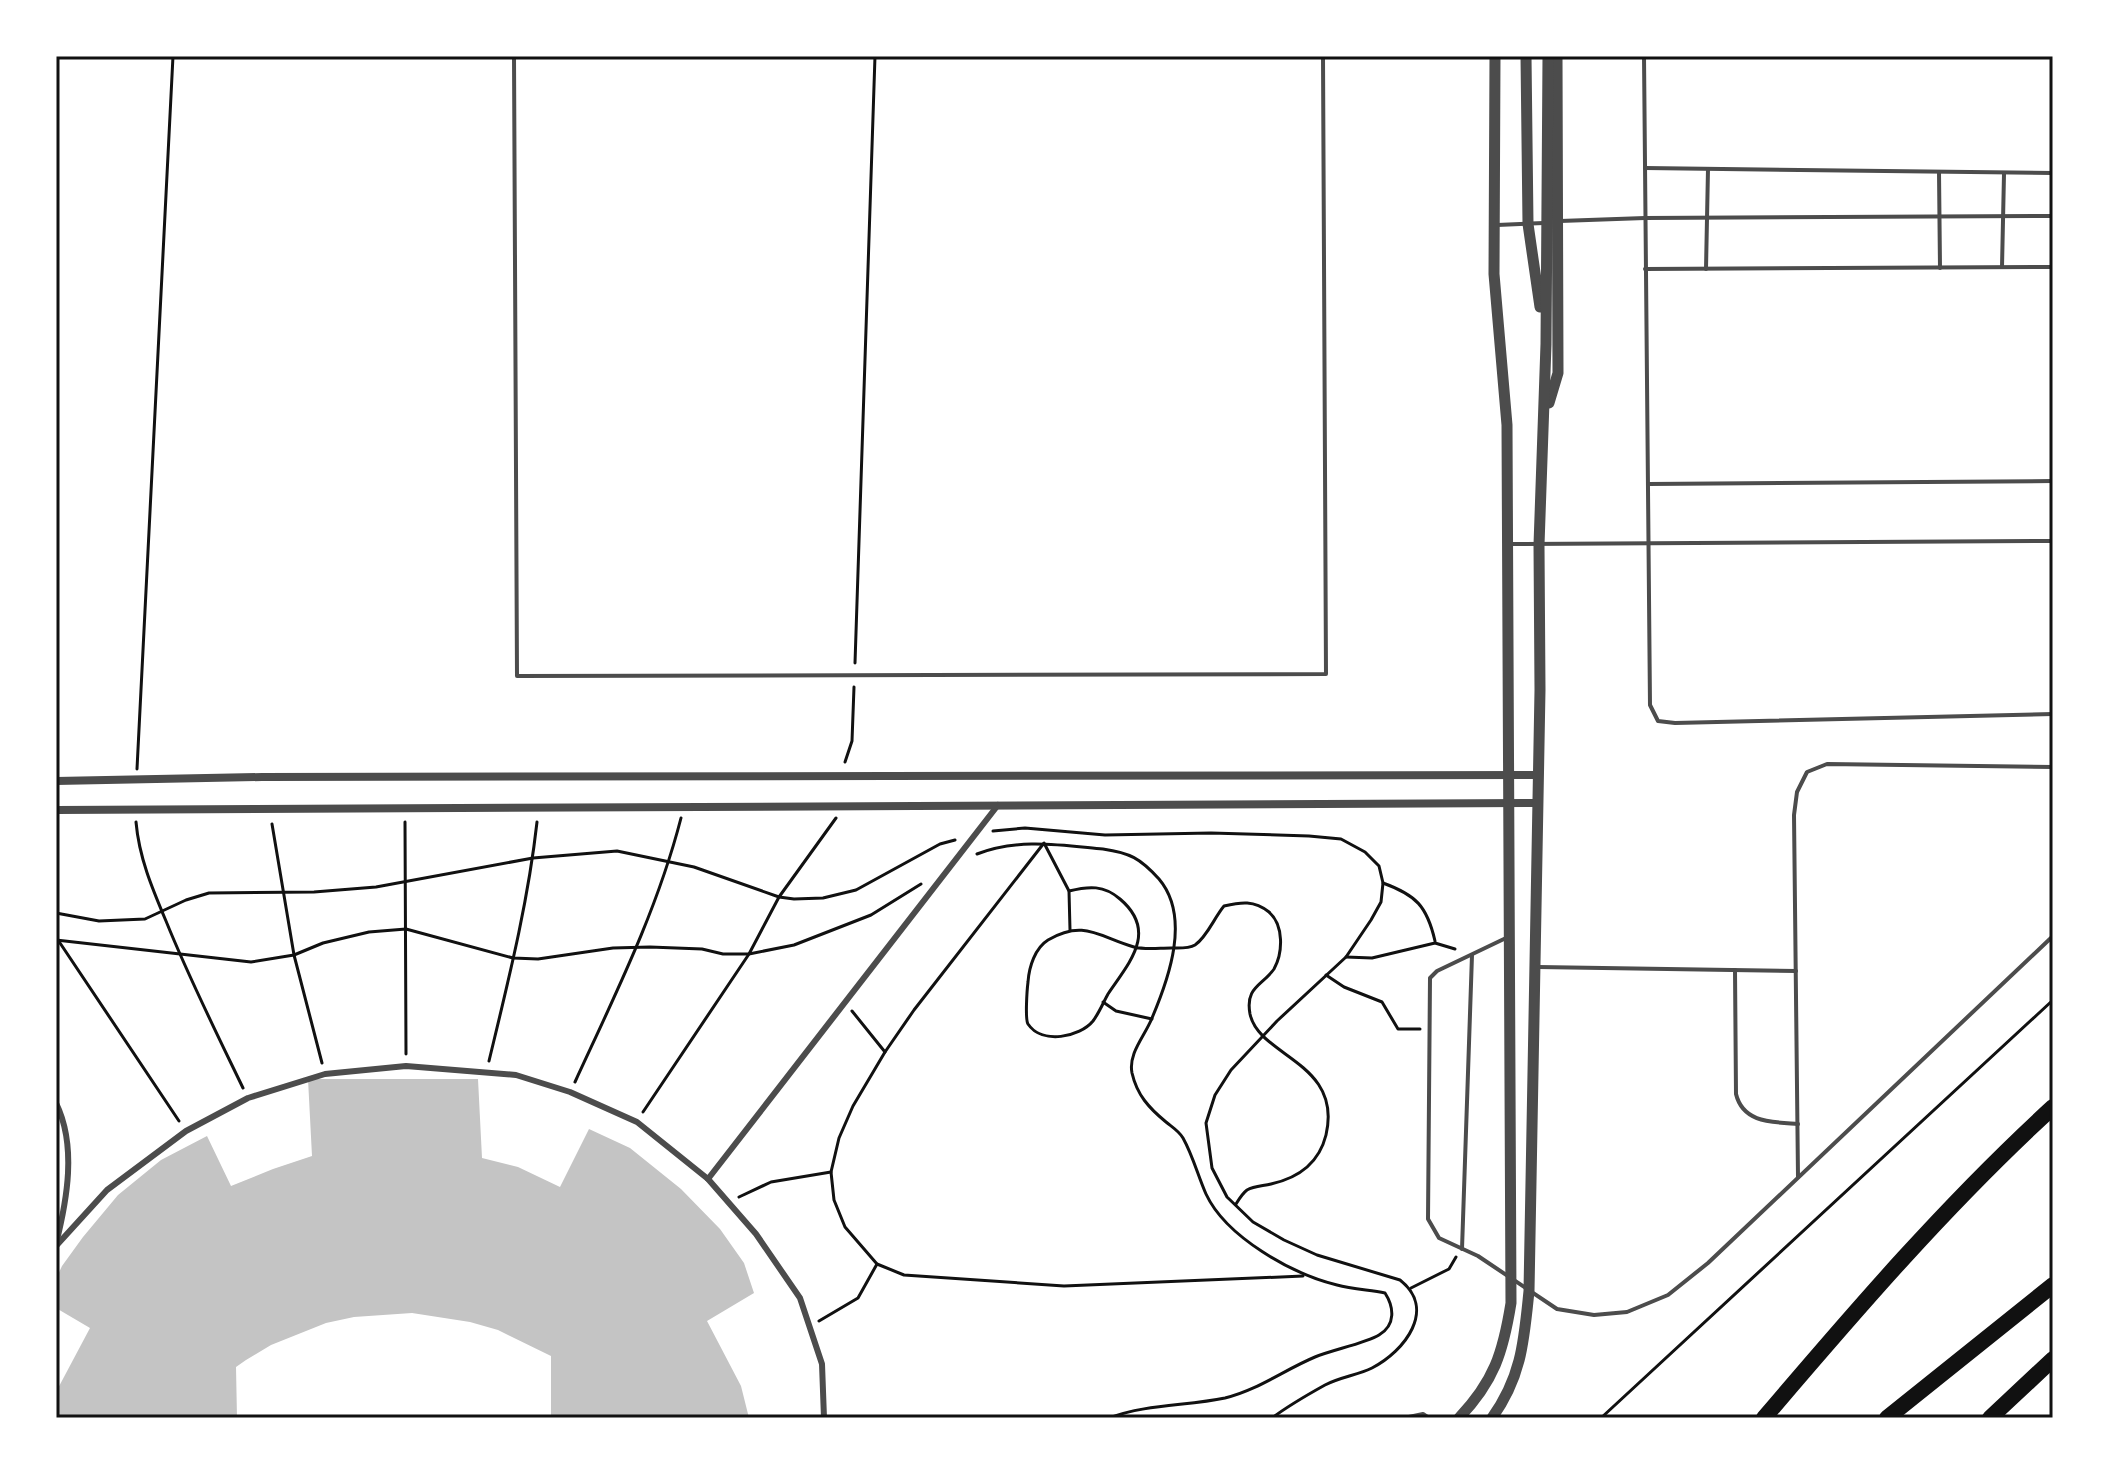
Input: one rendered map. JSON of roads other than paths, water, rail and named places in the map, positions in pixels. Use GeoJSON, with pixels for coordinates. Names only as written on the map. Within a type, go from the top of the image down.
{"type":"FeatureCollection","features":[{"type":"Feature","properties":{"kind":"highway"},"geometry":{"type":"LineString","coordinates":[[1764,1418],[1866,1298],[2009,1148],[2053,1107]]}},
{"type":"Feature","properties":{"kind":"highway"},"geometry":{"type":"LineString","coordinates":[[1887,1418],[2053,1285]]}},
{"type":"Feature","properties":{"kind":"highway"},"geometry":{"type":"LineString","coordinates":[[1990,1418],[2053,1359]]}},
{"type":"Feature","properties":{"kind":"street"},"geometry":{"type":"LineString","coordinates":[[1459,1418],[1478,1398],[1495,1370],[1504,1343],[1511,1303],[1507,425],[1494,274],[1495,56]]}},
{"type":"Feature","properties":{"kind":"street"},"geometry":{"type":"LineString","coordinates":[[1526,56],[1528,224],[1546,344]]}},
{"type":"Feature","properties":{"kind":"street"},"geometry":{"type":"LineString","coordinates":[[1544,418],[1558,373],[1548,56]]}},
{"type":"Feature","properties":{"kind":"street"},"geometry":{"type":"LineString","coordinates":[[1492,1418],[1514,1382],[1522,1357],[1529,1291],[1538,803],[1539,545],[1557,56]]}},
{"type":"Feature","properties":{"kind":"street"},"geometry":{"type":"LineString","coordinates":[[56,781],[262,777],[1538,775]]}},
{"type":"Feature","properties":{"kind":"street"},"geometry":{"type":"LineString","coordinates":[[56,810],[1538,803]]}},
{"type":"Feature","properties":{"kind":"street"},"geometry":{"type":"LineString","coordinates":[[708,1179],[998,805]]}},
{"type":"Feature","properties":{"kind":"street"},"geometry":{"type":"LineString","coordinates":[[56,1245],[107,1190],[186,1131],[248,1098],[325,1074],[406,1066],[516,1075],[570,1092],[637,1122],[708,1179],[756,1234],[800,1298],[822,1364],[824,1418]]}},
{"type":"Feature","properties":{"kind":"street"},"geometry":{"type":"LineString","coordinates":[[56,1103],[69,1156],[66,1203],[56,1245]]}},
{"type":"Feature","properties":{"kind":"lane"},"geometry":{"type":"LineString","coordinates":[[514,56],[517,676],[1326,674],[1323,56]]}},
{"type":"Feature","properties":{"kind":"lane"},"geometry":{"type":"LineString","coordinates":[[1644,56],[1650,705],[1658,721],[2053,714]]}},
{"type":"Feature","properties":{"kind":"lane"},"geometry":{"type":"LineString","coordinates":[[1645,168],[2053,173]]}},
{"type":"Feature","properties":{"kind":"lane"},"geometry":{"type":"LineString","coordinates":[[1706,269],[1708,169]]}},
{"type":"Feature","properties":{"kind":"lane"},"geometry":{"type":"LineString","coordinates":[[1939,172],[1940,268]]}},
{"type":"Feature","properties":{"kind":"lane"},"geometry":{"type":"LineString","coordinates":[[2002,267],[2004,173]]}},
{"type":"Feature","properties":{"kind":"lane"},"geometry":{"type":"LineString","coordinates":[[1494,225],[1645,218],[2053,216]]}},
{"type":"Feature","properties":{"kind":"lane"},"geometry":{"type":"LineString","coordinates":[[1645,269],[2053,267]]}},
{"type":"Feature","properties":{"kind":"lane"},"geometry":{"type":"LineString","coordinates":[[1648,484],[2053,481]]}},
{"type":"Feature","properties":{"kind":"lane"},"geometry":{"type":"LineString","coordinates":[[1508,544],[2053,541]]}},
{"type":"Feature","properties":{"kind":"lane"},"geometry":{"type":"LineString","coordinates":[[1798,1177],[1794,815],[1797,792],[1807,772],[1827,764],[2053,767]]}},
{"type":"Feature","properties":{"kind":"lane"},"geometry":{"type":"LineString","coordinates":[[1509,937],[1437,971],[1430,978],[1428,1219],[1439,1238],[1511,1278],[1557,1309],[1594,1315],[1627,1312],[1668,1295],[1708,1263],[2053,936]]}},
{"type":"Feature","properties":{"kind":"lane"},"geometry":{"type":"LineString","coordinates":[[1462,1249],[1472,954]]}},
{"type":"Feature","properties":{"kind":"lane"},"geometry":{"type":"LineString","coordinates":[[1535,967],[1796,971]]}},
{"type":"Feature","properties":{"kind":"lane"},"geometry":{"type":"LineString","coordinates":[[1735,970],[1738,1104],[1742,1112],[1755,1118],[1798,1124]]}},
{"type":"Feature","properties":{"kind":"lane"},"geometry":{"type":"LineString","coordinates":[[1404,1418],[1423,1414],[1429,1418]]}}]}
